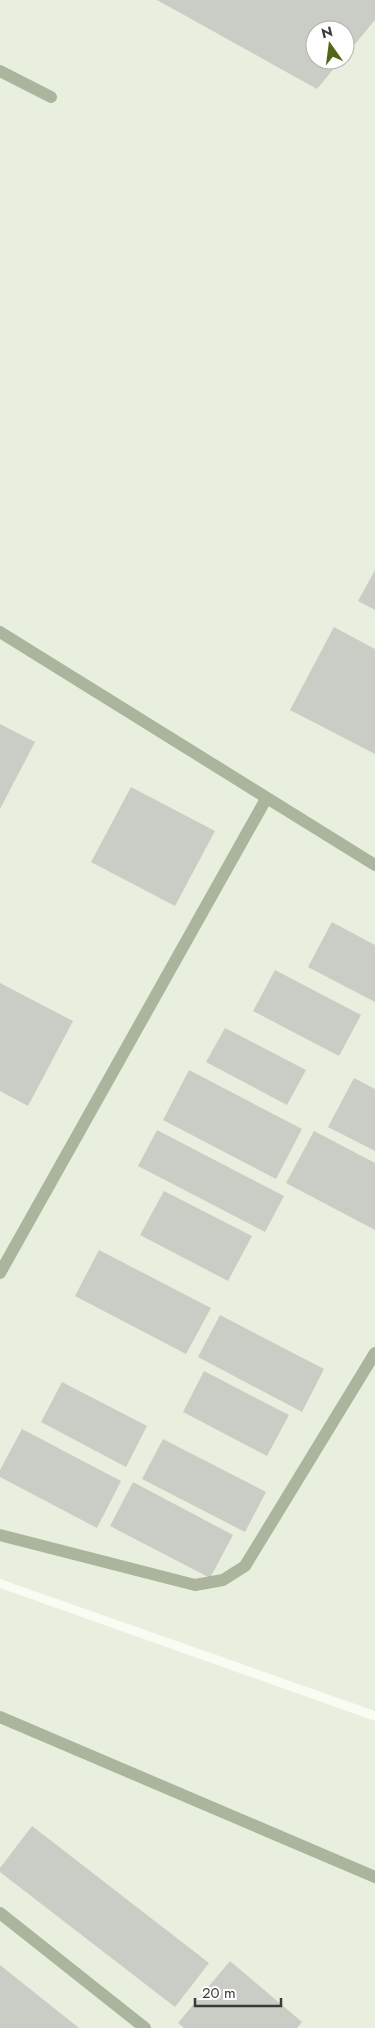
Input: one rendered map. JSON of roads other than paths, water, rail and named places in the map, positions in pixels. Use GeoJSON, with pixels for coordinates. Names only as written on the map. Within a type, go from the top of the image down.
{"type":"FeatureCollection","features":[{"type":"Feature","properties":{"kind":"lane"},"geometry":{"type":"LineString","coordinates":[[0,71],[51,97]]}},
{"type":"Feature","properties":{"kind":"lane"},"geometry":{"type":"LineString","coordinates":[[0,632],[375,866]]}},
{"type":"Feature","properties":{"kind":"lane"},"geometry":{"type":"LineString","coordinates":[[0,1273],[266,799]]}},
{"type":"Feature","properties":{"kind":"lane"},"geometry":{"type":"LineString","coordinates":[[0,1534],[195,1585],[223,1580],[245,1566],[375,1353]]}},
{"type":"Feature","properties":{"kind":"lane"},"geometry":{"type":"LineString","coordinates":[[0,1717],[375,1878]]}},
{"type":"Feature","properties":{"kind":"lane"},"geometry":{"type":"LineString","coordinates":[[0,1913],[145,2028]]}}]}
